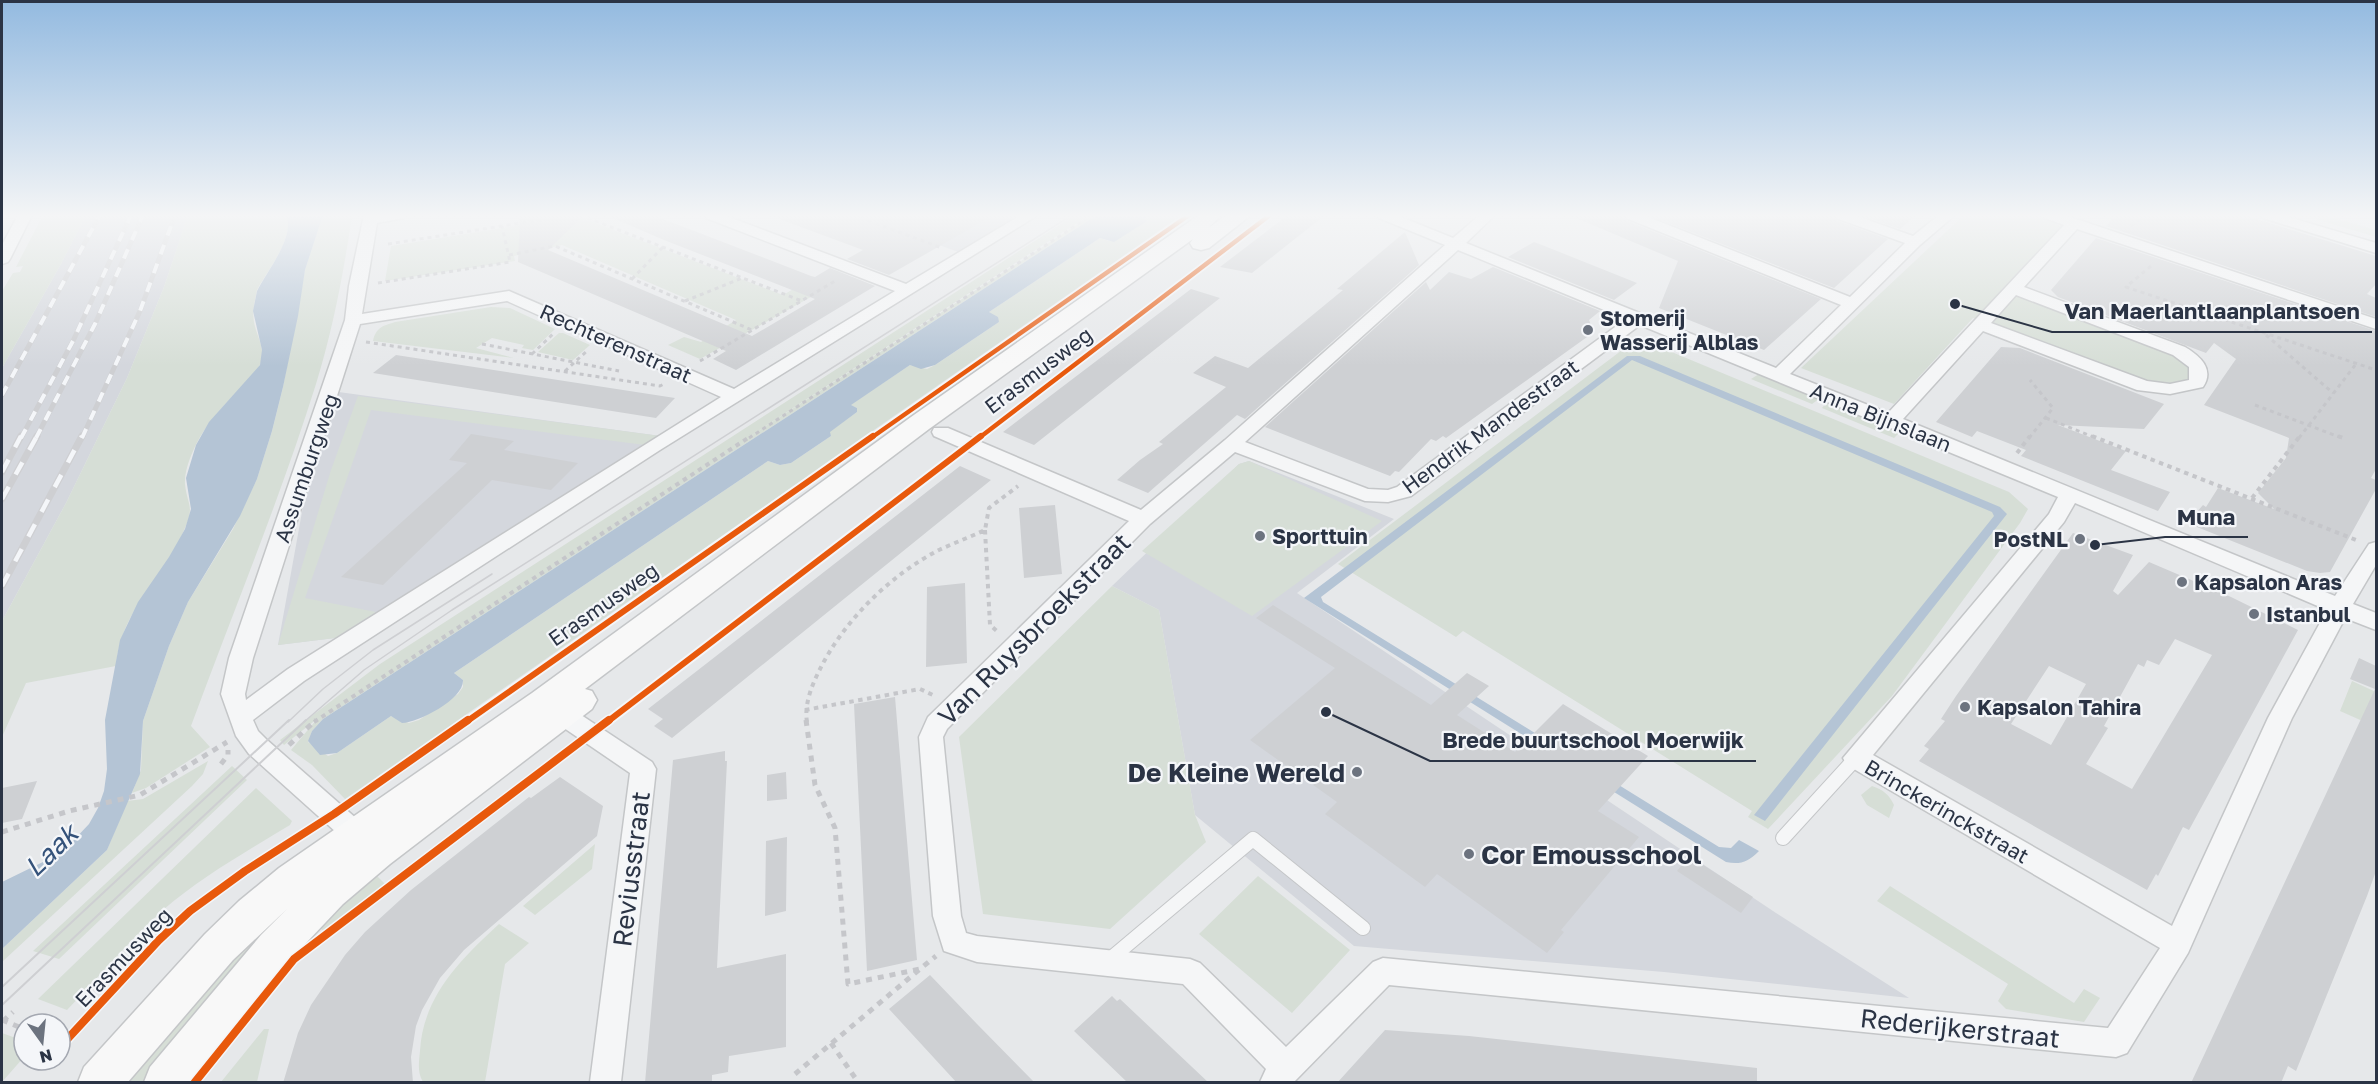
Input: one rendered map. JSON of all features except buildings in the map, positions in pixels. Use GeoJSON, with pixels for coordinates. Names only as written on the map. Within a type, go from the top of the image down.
{"type":"FeatureCollection","features":[{"type":"Feature","properties":{"kind":"main road","name":"Erasmusweg"},"geometry":{"type":"LineString","coordinates":[[553,708],[920,423],[1141,266]]}},
{"type":"Feature","properties":{"kind":"main road","name":"Erasmusweg"},"geometry":{"type":"LineString","coordinates":[[100,1083],[236,930],[293,880],[367,844],[1170,266]]}},
{"type":"Feature","properties":{"kind":"main road","name":"Erasmusweg"},"geometry":{"type":"LineString","coordinates":[[166,1083],[275,948],[323,898],[367,844]]}},
{"type":"Feature","properties":{"kind":"street","name":"Assumburgweg"},"geometry":{"type":"LineString","coordinates":[[243,724],[233,694],[237,672],[332,388],[350,329],[361,266]]}},
{"type":"Feature","properties":{"kind":"street"},"geometry":{"type":"LineString","coordinates":[[843,266],[906,290]]}},
{"type":"Feature","properties":{"kind":"street"},"geometry":{"type":"LineString","coordinates":[[367,844],[274,759],[254,744],[243,724],[312,665],[653,446],[946,266]]}},
{"type":"Feature","properties":{"kind":"street","name":"Van Ruysbroekstraat"},"geometry":{"type":"LineString","coordinates":[[954,942],[947,916],[931,737],[937,724],[1143,519],[1232,444],[1431,266]]}},
{"type":"Feature","properties":{"kind":"street","name":"Anna Bijnslaan"},"geometry":{"type":"LineString","coordinates":[[1507,266],[2070,494],[2376,622]]}},
{"type":"Feature","properties":{"kind":"street"},"geometry":{"type":"LineString","coordinates":[[1758,266],[1854,304]]}},
{"type":"Feature","properties":{"kind":"street"},"geometry":{"type":"LineString","coordinates":[[1779,375],[1892,266]]}},
{"type":"Feature","properties":{"kind":"street"},"geometry":{"type":"LineString","coordinates":[[1891,421],[2033,266]]}},
{"type":"Feature","properties":{"kind":"street"},"geometry":{"type":"LineString","coordinates":[[2202,266],[2376,324]]}},
{"type":"Feature","properties":{"kind":"street"},"geometry":{"type":"LineString","coordinates":[[1978,324],[2143,386],[2162,390],[2181,390],[2198,383],[2201,375],[2199,367],[2179,351],[2012,288]]}},
{"type":"Feature","properties":{"kind":"street","name":"Rechterenstraat"},"geometry":{"type":"LineString","coordinates":[[350,329],[509,297],[675,376],[735,396]]}},
{"type":"Feature","properties":{"kind":"street","name":"Hendrik Mandestraat"},"geometry":{"type":"LineString","coordinates":[[1232,444],[1365,495],[1388,496],[1404,492],[1637,319]]}},
{"type":"Feature","properties":{"kind":"street","name":"Van Ruysbroekstraat"},"geometry":{"type":"LineString","coordinates":[[941,432],[1143,519]]}},
{"type":"Feature","properties":{"kind":"street","name":"Brinckerinckstraat"},"geometry":{"type":"LineString","coordinates":[[2070,494],[2057,517],[1856,759],[2178,944]]}},
{"type":"Feature","properties":{"kind":"street","name":"Rederijkerstraat"},"geometry":{"type":"LineString","coordinates":[[1281,1075],[1383,971],[2116,1043],[2178,944],[2280,718],[2371,547]]}},
{"type":"Feature","properties":{"kind":"street","name":"Reviusstraat"},"geometry":{"type":"LineString","coordinates":[[553,708],[643,769],[606,1083]]}},
{"type":"Feature","properties":{"kind":"street"},"geometry":{"type":"LineString","coordinates":[[954,942],[978,948],[1190,972],[1281,1075]]}},
{"type":"Feature","properties":{"kind":"lane"},"geometry":{"type":"LineString","coordinates":[[1784,838],[1856,759]]}},
{"type":"Feature","properties":{"kind":"lane"},"geometry":{"type":"LineString","coordinates":[[1107,963],[1253,838],[1363,928]]}},
{"type":"Feature","properties":{"kind":"path"},"geometry":{"type":"LineString","coordinates":[[357,286],[487,266]]}},
{"type":"Feature","properties":{"kind":"path"},"geometry":{"type":"LineString","coordinates":[[601,266],[752,330]]}},
{"type":"Feature","properties":{"kind":"path"},"geometry":{"type":"LineString","coordinates":[[632,279],[645,266]]}},
{"type":"Feature","properties":{"kind":"path"},"geometry":{"type":"LineString","coordinates":[[711,266],[802,301]]}},
{"type":"Feature","properties":{"kind":"path"},"geometry":{"type":"LineString","coordinates":[[274,759],[319,717],[1014,266]]}},
{"type":"Feature","properties":{"kind":"path"},"geometry":{"type":"LineString","coordinates":[[2151,266],[2126,287],[2376,370]]}},
{"type":"Feature","properties":{"kind":"path"},"geometry":{"type":"LineString","coordinates":[[350,329],[564,372],[660,386],[854,270]]}},
{"type":"Feature","properties":{"kind":"path"},"geometry":{"type":"LineString","coordinates":[[684,301],[743,278]]}},
{"type":"Feature","properties":{"kind":"path"},"geometry":{"type":"LineString","coordinates":[[532,354],[559,328]]}},
{"type":"Feature","properties":{"kind":"path"},"geometry":{"type":"LineString","coordinates":[[2264,333],[2333,393]]}},
{"type":"Feature","properties":{"kind":"path"},"geometry":{"type":"LineString","coordinates":[[482,344],[619,371]]}},
{"type":"Feature","properties":{"kind":"path"},"geometry":{"type":"LineString","coordinates":[[564,372],[595,344]]}},
{"type":"Feature","properties":{"kind":"path"},"geometry":{"type":"LineString","coordinates":[[2252,498],[2356,364]]}},
{"type":"Feature","properties":{"kind":"path"},"geometry":{"type":"LineString","coordinates":[[2007,469],[2053,408],[2030,380]]}},
{"type":"Feature","properties":{"kind":"path"},"geometry":{"type":"LineString","coordinates":[[2255,405],[2343,438]]}},
{"type":"Feature","properties":{"kind":"path"},"geometry":{"type":"LineString","coordinates":[[2046,418],[2371,547]]}},
{"type":"Feature","properties":{"kind":"path"},"geometry":{"type":"LineString","coordinates":[[1015,646],[990,625],[985,530],[989,508],[1035,472]]}},
{"type":"Feature","properties":{"kind":"path"},"geometry":{"type":"LineString","coordinates":[[920,969],[848,984],[835,828],[815,785],[805,710],[816,677],[831,647],[854,618],[893,581],[937,551],[985,530]]}},
{"type":"Feature","properties":{"kind":"path"},"geometry":{"type":"LineString","coordinates":[[805,710],[920,689],[957,704]]}},
{"type":"Feature","properties":{"kind":"path"},"geometry":{"type":"LineString","coordinates":[[2,832],[54,814],[135,796],[223,745],[243,724]]}},
{"type":"Feature","properties":{"kind":"path"},"geometry":{"type":"LineString","coordinates":[[221,764],[229,751],[223,745]]}},
{"type":"Feature","properties":{"kind":"path"},"geometry":{"type":"LineString","coordinates":[[795,1074],[954,942]]}},
{"type":"Feature","properties":{"kind":"path"},"geometry":{"type":"LineString","coordinates":[[831,1043],[858,1083]]}},
{"type":"Feature","properties":{"kind":"shaded area"},"geometry":{"type":"Polygon","coordinates":[[[17,266],[60,266],[2,368],[2,291],[13,273],[20,272],[23,266],[17,266]]]}},
{"type":"Feature","properties":{"kind":"shaded area"},"geometry":{"type":"Polygon","coordinates":[[[60,266],[171,266],[127,378],[66,503],[2,621],[2,368],[60,266]]]}},
{"type":"Feature","properties":{"kind":"shaded area"},"geometry":{"type":"Polygon","coordinates":[[[171,266],[271,266],[257,290],[253,318],[262,347],[261,362],[253,375],[225,404],[200,437],[187,466],[185,478],[190,505],[188,520],[176,546],[134,611],[119,646],[116,666],[26,683],[2,737],[2,621],[66,503],[127,378],[171,266]]]}},
{"type":"Feature","properties":{"kind":"shaded area"},"geometry":{"type":"Polygon","coordinates":[[[306,266],[343,266],[328,342],[302,427],[272,513],[191,726],[210,747],[146,788],[132,793],[141,770],[143,721],[169,646],[188,602],[233,529],[257,479],[283,387],[306,266]]]}},
{"type":"Feature","properties":{"kind":"shaded area"},"geometry":{"type":"Polygon","coordinates":[[[388,266],[485,266],[385,281],[388,266]]]}},
{"type":"Feature","properties":{"kind":"shaded area"},"geometry":{"type":"Polygon","coordinates":[[[610,266],[706,266],[783,295],[809,280],[843,279],[700,359],[668,345],[684,337],[701,342],[736,320],[610,266]]]}},
{"type":"Feature","properties":{"kind":"shaded area"},"geometry":{"type":"Polygon","coordinates":[[[997,266],[1011,266],[741,442],[1014,266],[1019,266],[323,719],[312,731],[308,742],[328,756],[337,753],[391,716],[409,723],[419,720],[458,694],[463,687],[463,680],[454,673],[768,461],[780,465],[791,463],[831,436],[829,432],[857,412],[857,408],[850,405],[910,365],[927,369],[935,365],[999,322],[989,312],[1059,266],[1109,266],[345,799],[312,765],[291,750],[317,719],[284,745],[280,740],[380,664],[997,266]]]}},
{"type":"Feature","properties":{"kind":"shaded area"},"geometry":{"type":"Polygon","coordinates":[[[1910,266],[2024,266],[2001,290],[2177,353],[2189,360],[2193,381],[2178,387],[2144,384],[1973,318],[1894,404],[1801,368],[1910,266]]]}},
{"type":"Feature","properties":{"kind":"shaded area"},"geometry":{"type":"Polygon","coordinates":[[[491,307],[510,308],[555,329],[533,350],[522,348],[524,345],[492,338],[476,348],[514,358],[373,341],[378,330],[395,322],[491,307]]]}},
{"type":"Feature","properties":{"kind":"shaded area"},"geometry":{"type":"Polygon","coordinates":[[[559,333],[590,345],[573,360],[538,352],[559,333]]]}},
{"type":"Feature","properties":{"kind":"shaded area"},"geometry":{"type":"Polygon","coordinates":[[[1638,338],[2009,492],[2028,509],[1892,696],[1768,829],[1748,817],[1752,811],[1463,631],[1456,637],[1338,564],[1638,338]]]}},
{"type":"Feature","properties":{"kind":"shaded area"},"geometry":{"type":"Polygon","coordinates":[[[1759,374],[1819,399],[1812,404],[1751,379],[1759,374]]]}},
{"type":"Feature","properties":{"kind":"shaded area"},"geometry":{"type":"Polygon","coordinates":[[[324,390],[668,437],[335,638],[278,645],[324,390]]]}},
{"type":"Feature","properties":{"kind":"shaded area"},"geometry":{"type":"Polygon","coordinates":[[[358,396],[668,437],[653,446],[371,410],[305,598],[376,612],[335,638],[278,645],[331,470],[358,396]]]}},
{"type":"Feature","properties":{"kind":"shaded area"},"geometry":{"type":"Polygon","coordinates":[[[1827,402],[1900,432],[1894,438],[1822,408],[1827,402]]]}},
{"type":"Feature","properties":{"kind":"shaded area"},"geometry":{"type":"Polygon","coordinates":[[[1249,461],[1394,519],[1297,593],[1776,913],[1909,998],[1664,972],[1354,946],[1195,815],[1159,610],[1112,586],[1239,464],[1249,461]]]}},
{"type":"Feature","properties":{"kind":"shaded area","name":"Sporttuin"},"geometry":{"type":"Polygon","coordinates":[[[1249,461],[1382,521],[1252,616],[1142,551],[1239,464],[1249,461]]]}},
{"type":"Feature","properties":{"kind":"shaded area"},"geometry":{"type":"Polygon","coordinates":[[[1112,586],[1159,610],[1195,815],[1206,842],[1110,929],[983,914],[959,737],[1112,586]]]}},
{"type":"Feature","properties":{"kind":"shaded area"},"geometry":{"type":"Polygon","coordinates":[[[2352,681],[2376,692],[2376,727],[2340,711],[2352,681]]]}},
{"type":"Feature","properties":{"kind":"shaded area"},"geometry":{"type":"Polygon","coordinates":[[[208,761],[203,774],[192,786],[2,962],[2,949],[107,850],[127,801],[143,799],[208,761]]]}},
{"type":"Feature","properties":{"kind":"shaded area"},"geometry":{"type":"Polygon","coordinates":[[[232,766],[247,780],[59,959],[33,951],[232,766]]]}},
{"type":"Feature","properties":{"kind":"shaded area"},"geometry":{"type":"Polygon","coordinates":[[[1872,786],[1885,793],[1892,801],[1894,805],[1889,818],[1867,805],[1861,795],[1872,786]]]}},
{"type":"Feature","properties":{"kind":"shaded area"},"geometry":{"type":"Polygon","coordinates":[[[256,788],[292,821],[290,825],[209,875],[163,910],[67,1010],[38,999],[256,788]]]}},
{"type":"Feature","properties":{"kind":"shaded area"},"geometry":{"type":"Polygon","coordinates":[[[595,844],[592,869],[535,915],[523,906],[595,844]]]}},
{"type":"Feature","properties":{"kind":"shaded area"},"geometry":{"type":"Polygon","coordinates":[[[334,864],[247,962],[148,1082],[122,1082],[229,957],[334,864]]]}},
{"type":"Feature","properties":{"kind":"shaded area"},"geometry":{"type":"Polygon","coordinates":[[[373,872],[385,884],[324,931],[316,926],[373,872]]]}},
{"type":"Feature","properties":{"kind":"shaded area"},"geometry":{"type":"Polygon","coordinates":[[[1258,876],[1350,950],[1292,1013],[1199,934],[1258,876]]]}},
{"type":"Feature","properties":{"kind":"shaded area"},"geometry":{"type":"Polygon","coordinates":[[[1890,886],[2074,1003],[2084,989],[2100,998],[2084,1022],[2006,1009],[1998,1001],[2008,984],[1877,901],[1890,886]]]}},
{"type":"Feature","properties":{"kind":"shaded area"},"geometry":{"type":"Polygon","coordinates":[[[499,924],[529,943],[505,964],[485,1082],[423,1082],[419,1067],[423,1031],[436,996],[458,965],[499,924]]]}},
{"type":"Feature","properties":{"kind":"shaded area"},"geometry":{"type":"Polygon","coordinates":[[[264,1029],[269,1029],[257,1082],[221,1082],[264,1029]]]}},
{"type":"Feature","properties":{"kind":"shaded area"},"geometry":{"type":"Polygon","coordinates":[[[2,1033],[12,1037],[12,1071],[2,1082],[2,1033]]]}},
{"type":"Feature","properties":{"kind":"water"},"geometry":{"type":"Polygon","coordinates":[[[272,266],[306,266],[283,387],[257,479],[240,516],[188,602],[169,646],[143,721],[140,774],[107,850],[2,949],[2,882],[45,861],[72,842],[89,824],[98,808],[104,791],[107,769],[105,720],[120,640],[138,602],[185,529],[191,509],[186,478],[196,445],[209,422],[260,365],[262,350],[253,311],[257,291],[272,266]]]}},
{"type":"Feature","properties":{"kind":"water"},"geometry":{"type":"Polygon","coordinates":[[[1019,266],[1059,266],[989,312],[998,317],[999,322],[935,365],[921,369],[910,365],[851,405],[857,408],[857,412],[830,432],[831,436],[791,463],[780,465],[768,461],[454,673],[463,680],[456,695],[449,702],[410,722],[402,723],[391,716],[337,753],[320,755],[308,741],[312,731],[323,719],[1019,266]]]}},
{"type":"Feature","properties":{"kind":"water"},"geometry":{"type":"Polygon","coordinates":[[[1627,356],[1640,356],[2000,507],[2007,514],[1765,821],[1754,815],[1994,516],[1992,512],[1632,360],[1321,597],[1323,602],[1719,847],[1731,848],[1739,840],[1759,851],[1740,863],[1726,862],[1304,598],[1627,356]]]}},
{"type":"Feature","properties":{"kind":"tram line"},"geometry":{"type":"LineString","coordinates":[[304,722],[364,670],[452,610],[993,266]]}},
{"type":"Feature","properties":{"kind":"tram line"},"geometry":{"type":"LineString","coordinates":[[288,722],[323,689],[373,650],[492,574]]}},
{"type":"Feature","properties":{"kind":"tram line"},"geometry":{"type":"LineString","coordinates":[[2,987],[289,720]]}},
{"type":"Feature","properties":{"kind":"tram line"},"geometry":{"type":"LineString","coordinates":[[2,1005],[306,720]]}},
{"type":"Feature","properties":{"kind":"railway"},"geometry":{"type":"LineString","coordinates":[[2,395],[72,266]]}},
{"type":"Feature","properties":{"kind":"railway"},"geometry":{"type":"LineString","coordinates":[[21,438],[73,341],[108,266]]}},
{"type":"Feature","properties":{"kind":"railway"},"geometry":{"type":"LineString","coordinates":[[36,438],[95,324],[121,266]]}},
{"type":"Feature","properties":{"kind":"railway"},"geometry":{"type":"LineString","coordinates":[[82,438],[140,311],[157,266]]}},
{"type":"Feature","properties":{"kind":"railway"},"geometry":{"type":"LineString","coordinates":[[2,472],[21,436]]}},
{"type":"Feature","properties":{"kind":"railway"},"geometry":{"type":"LineString","coordinates":[[2,499],[37,436]]}},
{"type":"Feature","properties":{"kind":"railway"},"geometry":{"type":"LineString","coordinates":[[2,586],[82,436]]}},
{"type":"Feature","properties":{"kind":"cycle path"},"geometry":{"type":"LineString","coordinates":[[72,1034],[159,940],[190,911],[245,871],[334,814],[1117,266]]}},
{"type":"Feature","properties":{"kind":"cycle path"},"geometry":{"type":"LineString","coordinates":[[195,1082],[294,959],[1204,266]]}},
{"type":"Feature","properties":{"kind":"place","name":"Van Maerlantlaanplantsoen"},"geometry":{"type":"Point","coordinates":[1955,304]}},
{"type":"Feature","properties":{"kind":"place","name":"Stomerij Wasserij Alblas"},"geometry":{"type":"Point","coordinates":[1588,330]}},
{"type":"Feature","properties":{"kind":"place","name":"Sporttuin"},"geometry":{"type":"Point","coordinates":[1260,536]}},
{"type":"Feature","properties":{"kind":"place","name":"PostNL"},"geometry":{"type":"Point","coordinates":[2080,539]}},
{"type":"Feature","properties":{"kind":"place","name":"Muna"},"geometry":{"type":"Point","coordinates":[2095,545]}},
{"type":"Feature","properties":{"kind":"place","name":"Kapsalon Aras"},"geometry":{"type":"Point","coordinates":[2182,582]}},
{"type":"Feature","properties":{"kind":"place","name":"Istanbul"},"geometry":{"type":"Point","coordinates":[2254,614]}},
{"type":"Feature","properties":{"kind":"place","name":"Kapsalon Tahira"},"geometry":{"type":"Point","coordinates":[1965,707]}},
{"type":"Feature","properties":{"kind":"place","name":"Brede buurtschool Moerwijk"},"geometry":{"type":"Point","coordinates":[1326,712]}},
{"type":"Feature","properties":{"kind":"place","name":"De Kleine Wereld"},"geometry":{"type":"Point","coordinates":[1357,772]}},
{"type":"Feature","properties":{"kind":"place","name":"Cor Emousschool"},"geometry":{"type":"Point","coordinates":[1469,854]}},
{"type":"Feature","properties":{"kind":"water label","name":"Laak"},"geometry":{"type":"Point","coordinates":[51,850]}}]}
